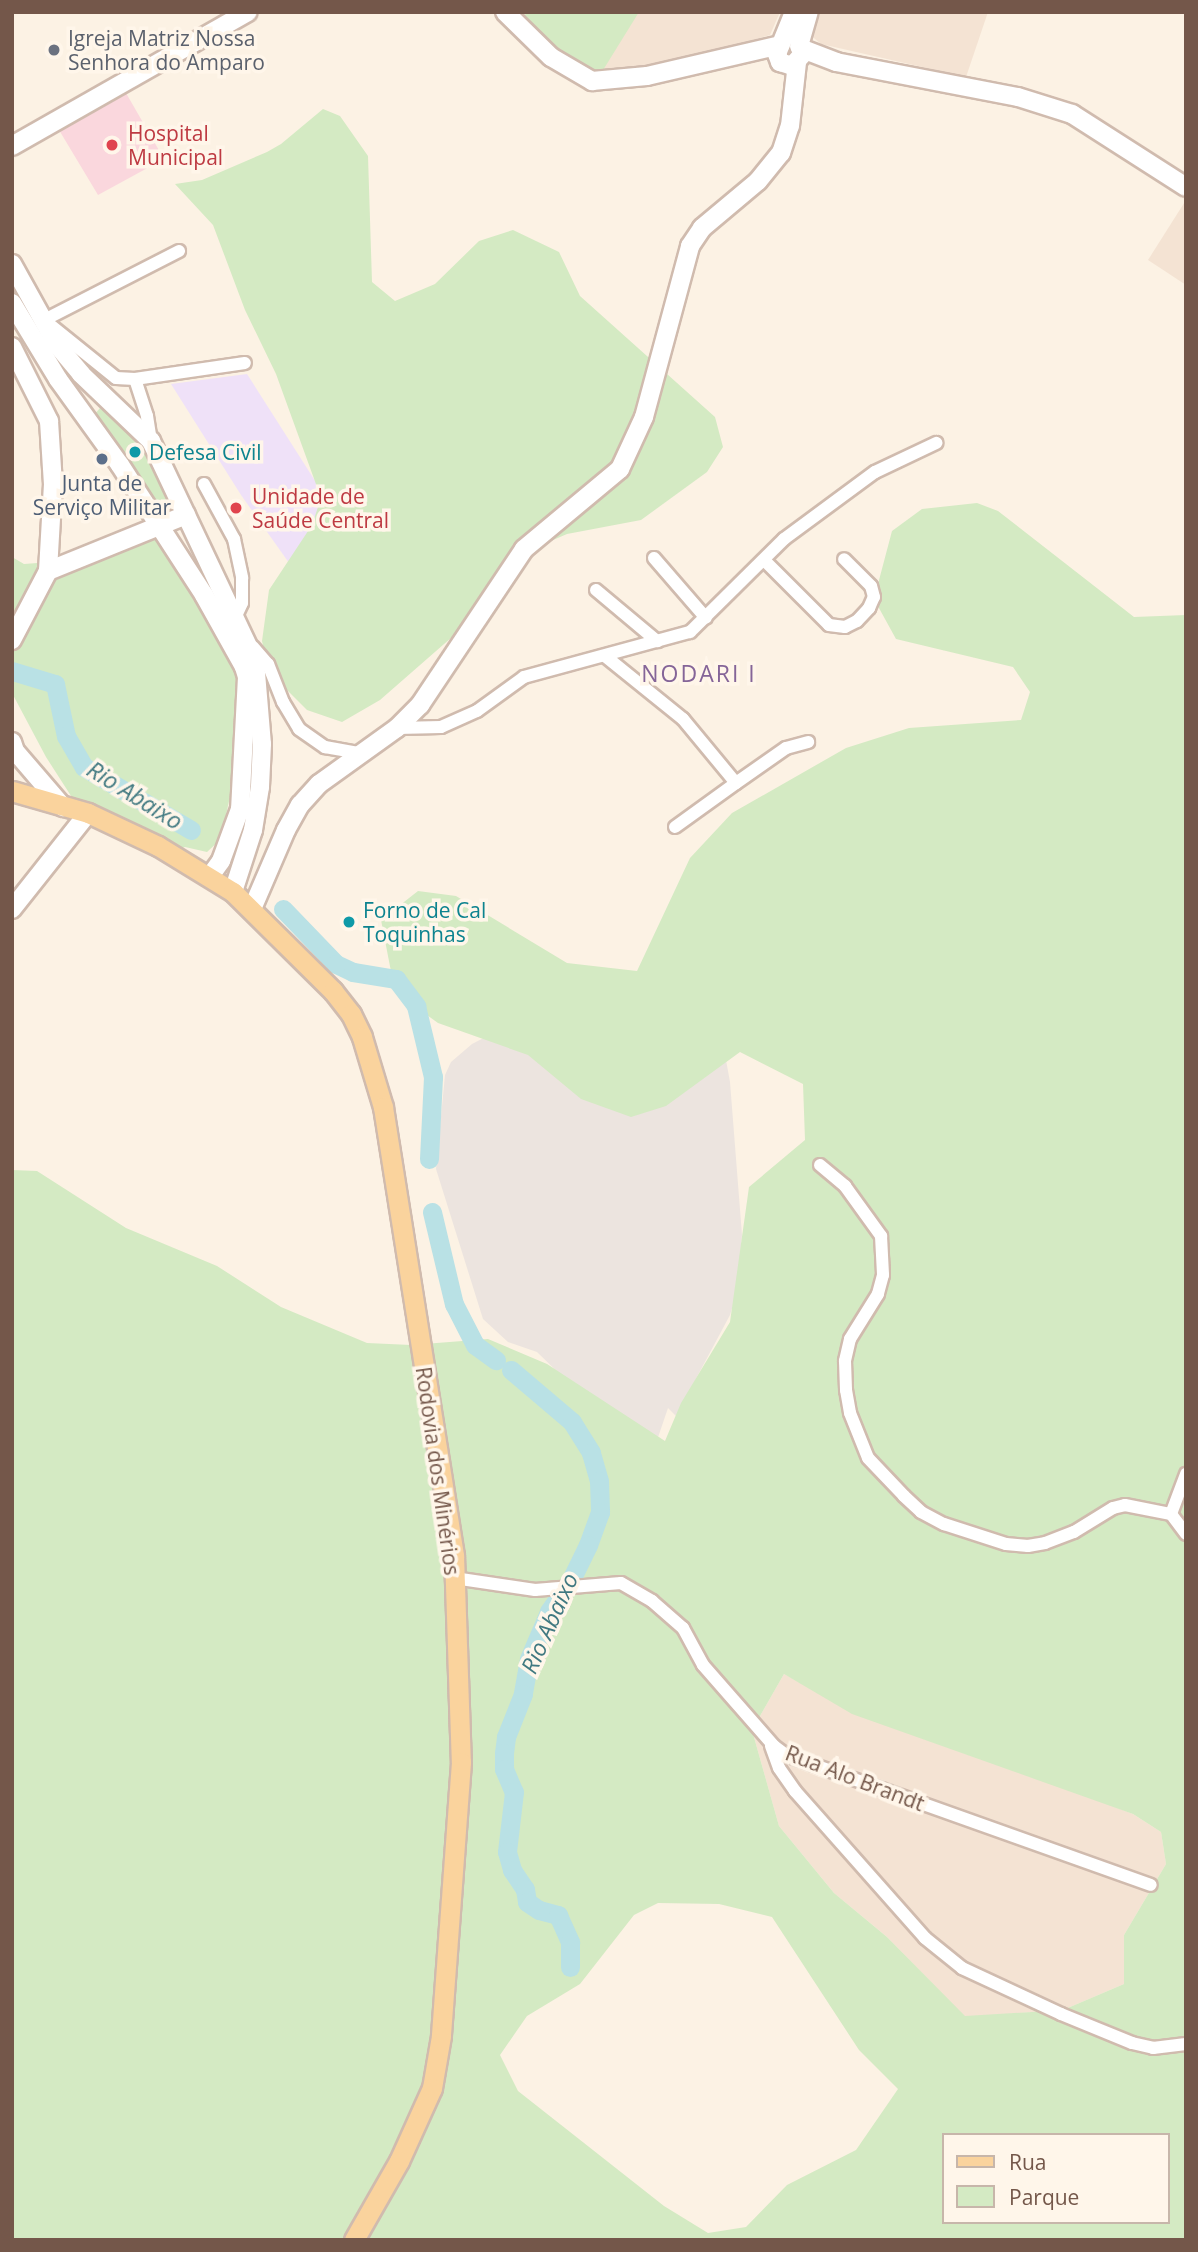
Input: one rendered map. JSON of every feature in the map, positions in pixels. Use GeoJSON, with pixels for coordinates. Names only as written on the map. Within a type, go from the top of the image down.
{"type":"FeatureCollection","features":[{"type":"Feature","properties":{"kind":"main road","name":"Rodovia dos Minérios"},"geometry":{"type":"LineString","coordinates":[[12,791],[88,813],[158,846],[233,892],[339,998],[362,1037],[372,1069],[393,1159],[454,1555],[461,1762],[441,2036],[432,2088],[399,2161],[354,2240]]}},
{"type":"Feature","properties":{"kind":"street"},"geometry":{"type":"LineString","coordinates":[[12,146],[248,12]]}},
{"type":"Feature","properties":{"kind":"street"},"geometry":{"type":"LineString","coordinates":[[505,12],[523,19],[551,57],[592,81],[647,76],[738,55],[790,54],[1018,97],[1061,110],[1184,182]]}},
{"type":"Feature","properties":{"kind":"street"},"geometry":{"type":"LineString","coordinates":[[252,909],[286,830],[300,805],[318,784],[397,728],[419,705],[524,549],[620,469],[644,417],[690,246],[709,221],[774,164],[787,138],[793,99],[790,54],[793,12]]}},
{"type":"Feature","properties":{"kind":"street"},"geometry":{"type":"LineString","coordinates":[[790,54],[809,12]]}},
{"type":"Feature","properties":{"kind":"street"},"geometry":{"type":"LineString","coordinates":[[44,320],[179,251]]}},
{"type":"Feature","properties":{"kind":"street"},"geometry":{"type":"LineString","coordinates":[[12,264],[57,345],[151,441]]}},
{"type":"Feature","properties":{"kind":"street"},"geometry":{"type":"LineString","coordinates":[[12,303],[77,406],[160,527],[238,652],[247,677],[240,809],[221,861],[210,876]]}},
{"type":"Feature","properties":{"kind":"street"},"geometry":{"type":"LineString","coordinates":[[44,320],[116,378],[135,379],[245,363]]}},
{"type":"Feature","properties":{"kind":"street"},"geometry":{"type":"LineString","coordinates":[[12,347],[48,421],[53,484],[48,571],[12,640]]}},
{"type":"Feature","properties":{"kind":"street"},"geometry":{"type":"LineString","coordinates":[[135,379],[147,416],[151,441],[248,642],[258,674],[262,744],[260,787],[253,830],[233,892]]}},
{"type":"Feature","properties":{"kind":"street"},"geometry":{"type":"LineString","coordinates":[[77,406],[96,387]]}},
{"type":"Feature","properties":{"kind":"street"},"geometry":{"type":"LineString","coordinates":[[397,728],[441,727],[477,711],[524,677],[690,632],[706,618],[726,593],[785,539],[875,471],[936,443]]}},
{"type":"Feature","properties":{"kind":"street"},"geometry":{"type":"LineString","coordinates":[[204,484],[234,539],[242,603],[235,618]]}},
{"type":"Feature","properties":{"kind":"street"},"geometry":{"type":"LineString","coordinates":[[48,571],[186,515]]}},
{"type":"Feature","properties":{"kind":"street"},"geometry":{"type":"LineString","coordinates":[[654,558],[706,618]]}},
{"type":"Feature","properties":{"kind":"street"},"geometry":{"type":"LineString","coordinates":[[764,560],[829,625],[845,626],[857,621],[869,608],[874,597],[872,586],[844,559]]}},
{"type":"Feature","properties":{"kind":"street"},"geometry":{"type":"LineString","coordinates":[[596,590],[657,641]]}},
{"type":"Feature","properties":{"kind":"street"},"geometry":{"type":"LineString","coordinates":[[248,642],[268,664],[283,702],[299,729],[325,747],[359,753]]}},
{"type":"Feature","properties":{"kind":"street"},"geometry":{"type":"LineString","coordinates":[[605,656],[683,719],[736,783]]}},
{"type":"Feature","properties":{"kind":"street"},"geometry":{"type":"LineString","coordinates":[[12,742],[15,751],[63,807]]}},
{"type":"Feature","properties":{"kind":"street"},"geometry":{"type":"LineString","coordinates":[[675,827],[786,748],[808,742]]}},
{"type":"Feature","properties":{"kind":"street"},"geometry":{"type":"LineString","coordinates":[[12,909],[88,813]]}},
{"type":"Feature","properties":{"kind":"street"},"geometry":{"type":"LineString","coordinates":[[820,1165],[845,1186],[875,1225],[881,1236],[884,1255],[884,1275],[878,1294],[850,1339],[845,1362],[850,1413],[868,1458],[921,1513],[1006,1544],[1028,1546],[1074,1532],[1093,1518],[1125,1505],[1171,1514],[1186,1534]]}},
{"type":"Feature","properties":{"kind":"street"},"geometry":{"type":"LineString","coordinates":[[1171,1514],[1186,1474]]}},
{"type":"Feature","properties":{"kind":"street","name":"Rua Alo Brandt"},"geometry":{"type":"LineString","coordinates":[[454,1578],[536,1590],[621,1583],[652,1601],[683,1628],[703,1665],[768,1739],[786,1755],[1151,1885]]}},
{"type":"Feature","properties":{"kind":"street"},"geometry":{"type":"LineString","coordinates":[[768,1739],[779,1768],[795,1791],[925,1938],[962,1968],[1060,2014],[1132,2043],[1153,2048],[1186,2044]]}},
{"type":"Feature","properties":{"kind":"shaded area"},"geometry":{"type":"Polygon","coordinates":[[[493,12],[780,12],[770,35],[708,53],[600,75],[493,12]]]}},
{"type":"Feature","properties":{"kind":"shaded area"},"geometry":{"type":"Polygon","coordinates":[[[815,12],[988,12],[966,77],[821,44],[808,33],[815,12]]]}},
{"type":"Feature","properties":{"kind":"shaded area","name":"Hospital Municipal"},"geometry":{"type":"Polygon","coordinates":[[[126,93],[164,159],[98,195],[59,130],[126,93]]]}},
{"type":"Feature","properties":{"kind":"shaded area"},"geometry":{"type":"Polygon","coordinates":[[[1186,200],[1186,285],[1148,260],[1186,200]]]}},
{"type":"Feature","properties":{"kind":"shaded area"},"geometry":{"type":"Polygon","coordinates":[[[247,374],[356,545],[299,577],[241,495],[171,384],[247,374]]]}},
{"type":"Feature","properties":{"kind":"shaded area"},"geometry":{"type":"Polygon","coordinates":[[[503,1028],[726,1060],[742,1235],[738,1288],[730,1315],[676,1416],[668,1408],[653,1452],[573,1387],[537,1352],[508,1342],[483,1319],[436,1169],[445,1075],[451,1062],[472,1044],[503,1028]]]}},
{"type":"Feature","properties":{"kind":"shaded area"},"geometry":{"type":"Polygon","coordinates":[[[784,1674],[816,1691],[1133,1814],[1161,1832],[1166,1864],[1124,1935],[1124,1984],[1063,2010],[965,2017],[887,1937],[834,1893],[779,1826],[752,1730],[784,1674]]]}},
{"type":"Feature","properties":{"kind":"green space"},"geometry":{"type":"Polygon","coordinates":[[[527,12],[639,12],[600,75],[519,25],[527,12]]]}},
{"type":"Feature","properties":{"kind":"green space"},"geometry":{"type":"Polygon","coordinates":[[[323,109],[340,116],[368,156],[372,282],[395,301],[435,284],[479,241],[513,230],[559,252],[580,296],[715,417],[723,447],[707,472],[641,520],[567,534],[537,547],[499,596],[380,700],[342,722],[307,710],[269,672],[262,641],[269,590],[312,525],[321,498],[276,374],[245,310],[213,225],[175,184],[202,180],[267,152],[281,144],[323,109]]]}},
{"type":"Feature","properties":{"kind":"green space"},"geometry":{"type":"Polygon","coordinates":[[[100,408],[125,426],[149,450],[166,494],[169,505],[167,509],[158,507],[94,415],[100,408]]]}},
{"type":"Feature","properties":{"kind":"green space"},"geometry":{"type":"Polygon","coordinates":[[[977,503],[998,511],[1134,617],[1186,615],[1186,2240],[12,2240],[12,1170],[37,1171],[126,1228],[217,1266],[281,1307],[367,1343],[411,1345],[488,1339],[547,1364],[665,1441],[681,1403],[730,1322],[749,1187],[805,1140],[803,1084],[740,1052],[666,1106],[631,1117],[581,1099],[528,1055],[438,1023],[395,992],[381,920],[418,891],[456,896],[567,963],[637,971],[690,858],[732,813],[846,748],[909,728],[1021,720],[1030,692],[1013,667],[896,639],[874,599],[892,531],[922,509],[977,503]],[[784,1674],[752,1730],[779,1826],[834,1893],[887,1937],[965,2016],[1063,2010],[1124,1984],[1124,1935],[1166,1864],[1161,1832],[1133,1814],[852,1714],[784,1674]],[[658,1903],[634,1915],[580,1984],[527,2016],[500,2055],[518,2091],[664,2206],[708,2233],[746,2227],[787,2185],[856,2150],[898,2089],[859,2050],[772,1917],[719,1904],[658,1903]]]}},
{"type":"Feature","properties":{"kind":"green space"},"geometry":{"type":"Polygon","coordinates":[[[156,539],[193,594],[200,600],[241,666],[236,768],[221,839],[207,852],[185,847],[176,850],[128,835],[73,799],[46,757],[12,693],[12,557],[24,564],[105,558],[156,539]]]}},
{"type":"Feature","properties":{"kind":"waterway","name":"Rio Abaixo"},"geometry":{"type":"LineString","coordinates":[[12,671],[55,684],[66,736],[84,767],[191,830]]}},
{"type":"Feature","properties":{"kind":"waterway","name":"Rio Abaixo"},"geometry":{"type":"LineString","coordinates":[[283,909],[336,964],[353,972],[396,979],[416,1006],[433,1077],[429,1159]]}},
{"type":"Feature","properties":{"kind":"waterway","name":"Rio Abaixo"},"geometry":{"type":"LineString","coordinates":[[432,1212],[454,1304],[475,1345],[496,1360]]}},
{"type":"Feature","properties":{"kind":"waterway","name":"Rio Abaixo"},"geometry":{"type":"LineString","coordinates":[[511,1370],[572,1422],[591,1453],[599,1481],[600,1512],[588,1545],[571,1580],[549,1612],[529,1659],[523,1694],[506,1737],[504,1753],[504,1769],[514,1792],[507,1852],[512,1870],[525,1889],[527,1902],[539,1910],[558,1915],[570,1942],[570,1967]]}},
{"type":"Feature","properties":{"kind":"place","name":"Igreja Matriz Nossa Senhora do Amparo"},"geometry":{"type":"Point","coordinates":[54,50]}},
{"type":"Feature","properties":{"kind":"place","name":"Hospital Municipal"},"geometry":{"type":"Point","coordinates":[112,145]}},
{"type":"Feature","properties":{"kind":"place","name":"Defesa Civil"},"geometry":{"type":"Point","coordinates":[135,452]}},
{"type":"Feature","properties":{"kind":"place","name":"Junta de Serviço Militar"},"geometry":{"type":"Point","coordinates":[102,459]}},
{"type":"Feature","properties":{"kind":"place","name":"Unidade de Saúde Central"},"geometry":{"type":"Point","coordinates":[236,508]}},
{"type":"Feature","properties":{"kind":"place","name":"Forno de Cal Toquinhas"},"geometry":{"type":"Point","coordinates":[349,922]}},
{"type":"Feature","properties":{"kind":"district","name":"NODARI I"},"geometry":{"type":"Point","coordinates":[699,673]}}]}
